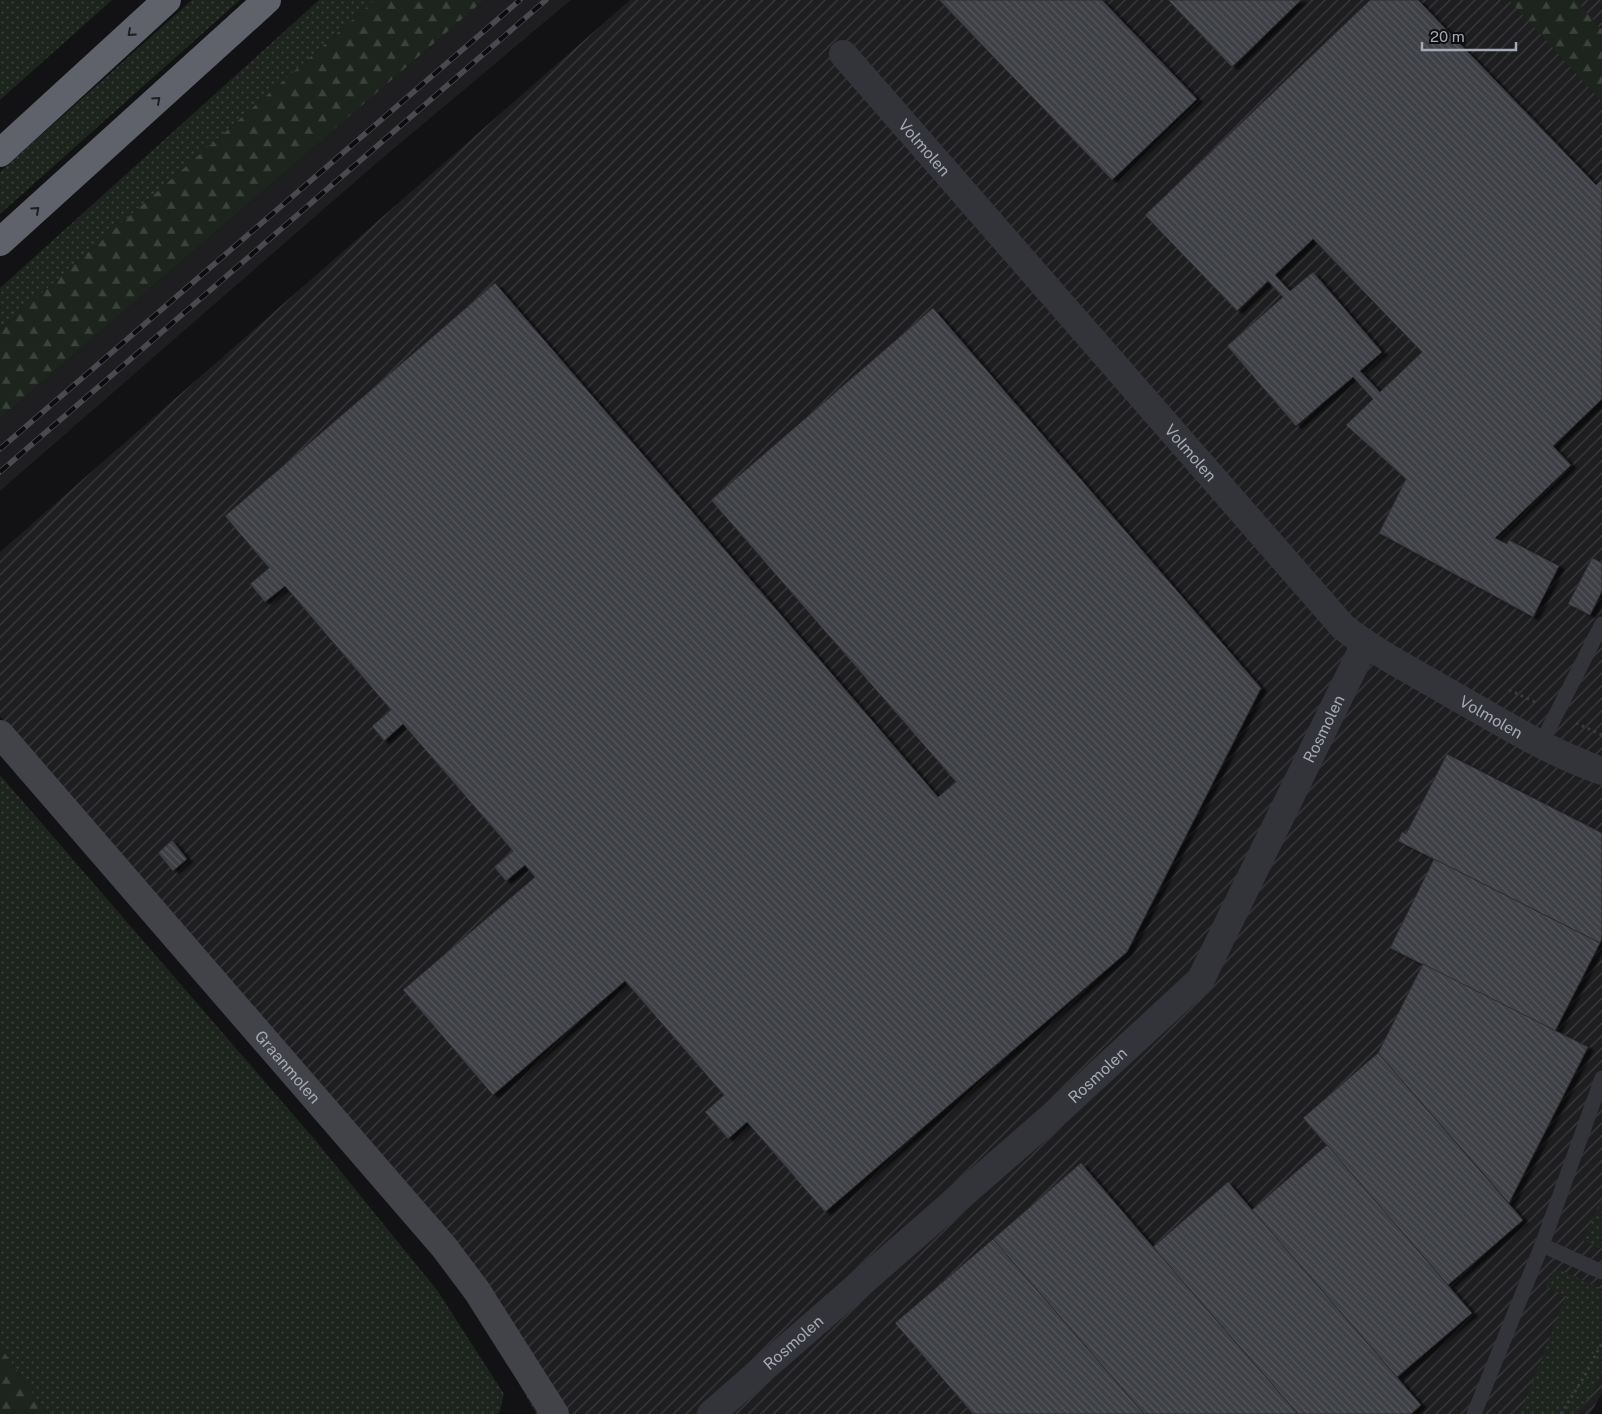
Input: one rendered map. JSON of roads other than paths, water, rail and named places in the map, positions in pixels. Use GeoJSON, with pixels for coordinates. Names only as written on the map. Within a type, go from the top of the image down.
{"type":"FeatureCollection","features":[{"type":"Feature","properties":{"kind":"highway"},"geometry":{"type":"LineString","coordinates":[[0,153],[167,0]]}},
{"type":"Feature","properties":{"kind":"highway"},"geometry":{"type":"LineString","coordinates":[[0,242],[267,0]]}},
{"type":"Feature","properties":{"kind":"street","name":"Volmolen"},"geometry":{"type":"LineString","coordinates":[[843,54],[1344,627],[1365,644],[1541,744],[1584,765],[1602,771]]}},
{"type":"Feature","properties":{"kind":"street","name":"Rosmolen"},"geometry":{"type":"LineString","coordinates":[[710,1414],[1066,1104],[1200,979],[1365,644]]}},
{"type":"Feature","properties":{"kind":"street","name":"Graanmolen"},"geometry":{"type":"LineString","coordinates":[[0,734],[444,1247],[477,1291],[555,1414]]}},
{"type":"Feature","properties":{"kind":"lane"},"geometry":{"type":"LineString","coordinates":[[1541,744],[1602,624]]}},
{"type":"Feature","properties":{"kind":"lane"},"geometry":{"type":"LineString","coordinates":[[1474,1414],[1542,1245],[1602,1078]]}},
{"type":"Feature","properties":{"kind":"lane"},"geometry":{"type":"LineString","coordinates":[[1542,1245],[1602,1272]]}},
{"type":"Feature","properties":{"kind":"railway"},"geometry":{"type":"LineString","coordinates":[[0,449],[520,0]]}},
{"type":"Feature","properties":{"kind":"railway"},"geometry":{"type":"LineString","coordinates":[[0,472],[546,0]]}}]}
